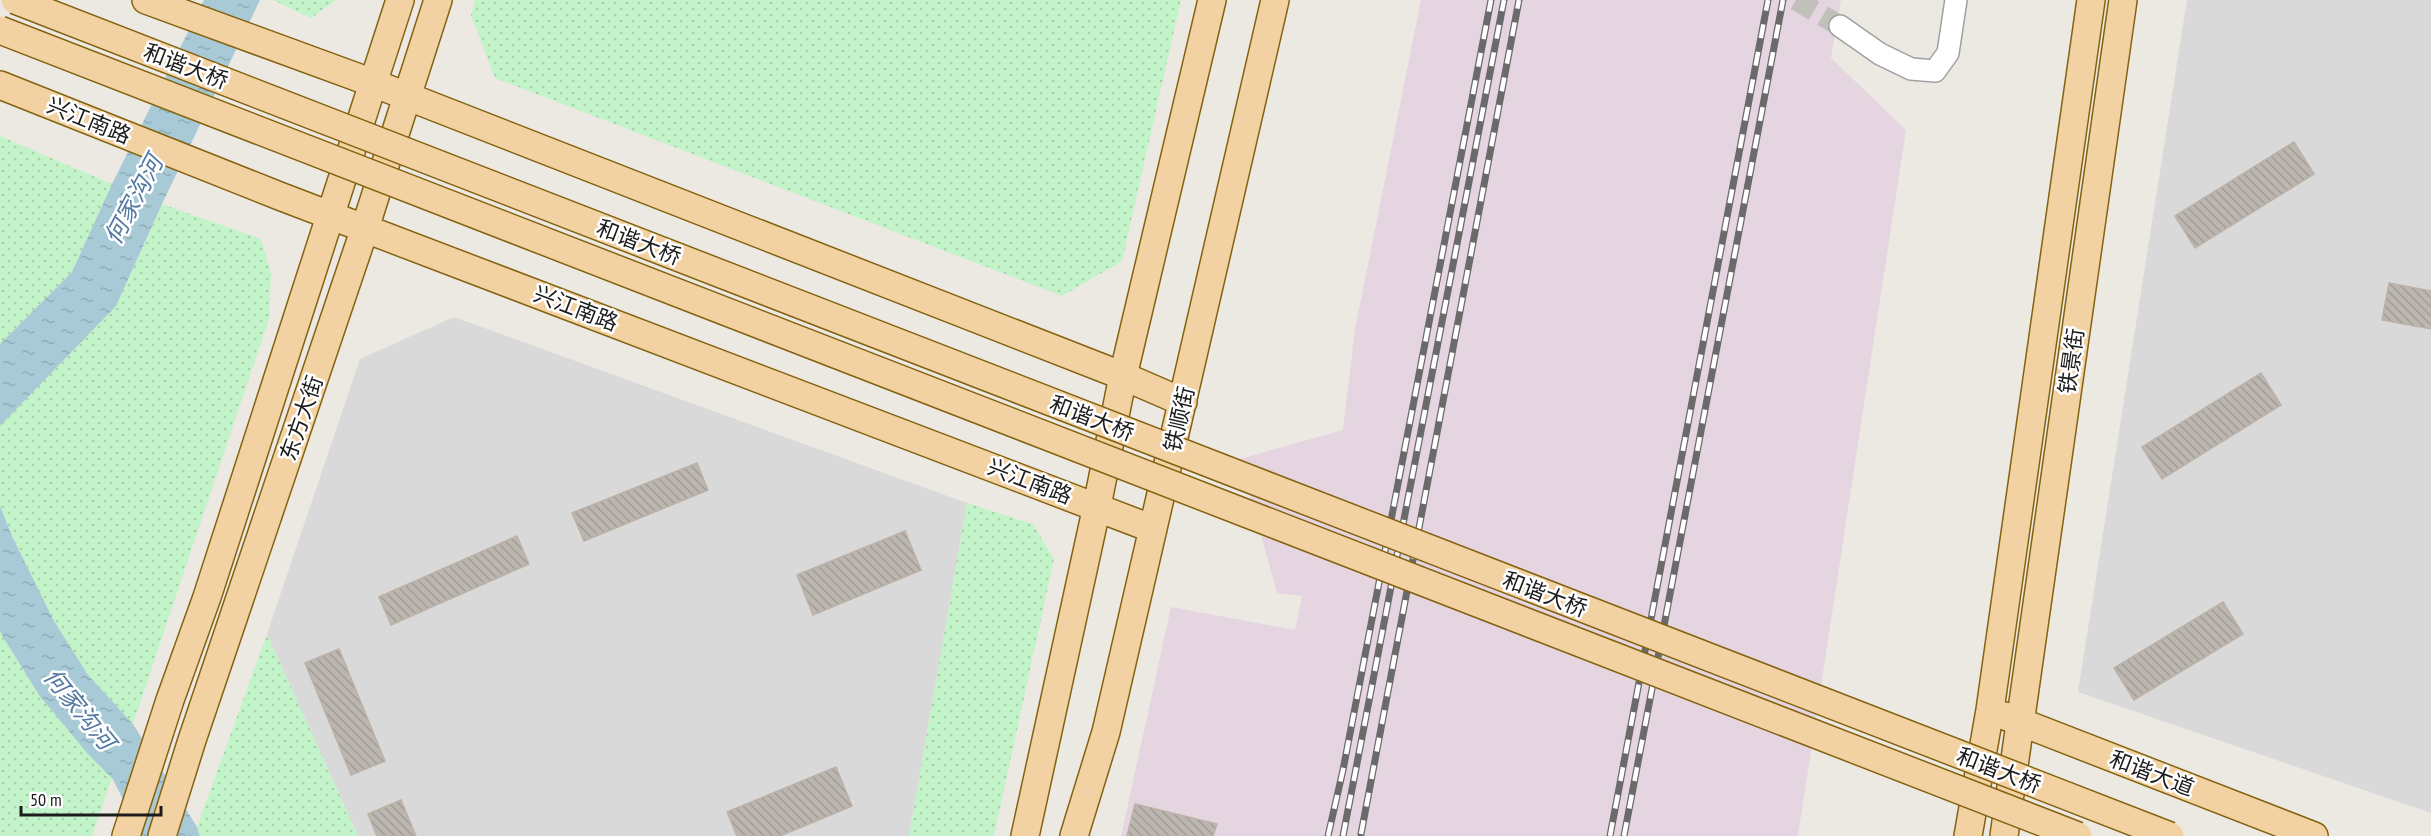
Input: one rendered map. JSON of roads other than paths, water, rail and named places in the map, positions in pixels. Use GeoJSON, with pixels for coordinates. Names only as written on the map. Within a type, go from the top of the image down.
{"type":"FeatureCollection","features":[{"type":"Feature","properties":{"kind":"main road","name":"和谐大桥"},"geometry":{"type":"LineString","coordinates":[[15,0],[2170,836]]}},
{"type":"Feature","properties":{"kind":"main road"},"geometry":{"type":"LineString","coordinates":[[146,0],[373,83],[1123,376],[1183,402]]}},
{"type":"Feature","properties":{"kind":"main road","name":"东方大街"},"geometry":{"type":"LineString","coordinates":[[126,836],[170,700],[207,597],[400,0]]}},
{"type":"Feature","properties":{"kind":"main road","name":"东方大街"},"geometry":{"type":"LineString","coordinates":[[162,836],[192,740],[365,228],[438,0]]}},
{"type":"Feature","properties":{"kind":"main road"},"geometry":{"type":"LineString","coordinates":[[1025,836],[1123,376],[1212,0]]}},
{"type":"Feature","properties":{"kind":"main road","name":"铁顺街"},"geometry":{"type":"LineString","coordinates":[[1074,836],[1106,732],[1275,0]]}},
{"type":"Feature","properties":{"kind":"main road","name":"铁景街"},"geometry":{"type":"LineString","coordinates":[[1968,836],[1990,710],[2091,0]]}},
{"type":"Feature","properties":{"kind":"main road","name":"铁景街"},"geometry":{"type":"LineString","coordinates":[[2004,836],[2123,0]]}},
{"type":"Feature","properties":{"kind":"main road","name":"和谐大桥"},"geometry":{"type":"LineString","coordinates":[[0,30],[2078,836]]}},
{"type":"Feature","properties":{"kind":"main road","name":"兴江南路"},"geometry":{"type":"LineString","coordinates":[[0,85],[282,197],[1153,529]]}},
{"type":"Feature","properties":{"kind":"main road","name":"和谐大道"},"geometry":{"type":"LineString","coordinates":[[1990,710],[2314,836]]}},
{"type":"Feature","properties":{"kind":"main road"},"geometry":{"type":"LineString","coordinates":[[1087,836],[1106,732]]}},
{"type":"Feature","properties":{"kind":"lane"},"geometry":{"type":"LineString","coordinates":[[1840,26],[1880,54],[1911,69],[1935,71],[1948,53],[1956,0]]}},
{"type":"Feature","properties":{"kind":"water","name":"何家沟河"},"geometry":{"type":"Polygon","coordinates":[[[204,0],[260,0],[162,204],[116,306],[0,426],[0,344],[72,272],[112,184],[204,0]]]}},
{"type":"Feature","properties":{"kind":"water","name":"何家沟河"},"geometry":{"type":"Polygon","coordinates":[[[0,506],[12,536],[54,621],[88,675],[133,724],[197,827],[200,836],[142,836],[112,778],[88,754],[39,695],[3,637],[0,631],[0,506]]]}},
{"type":"Feature","properties":{"kind":"tunnel"},"geometry":{"type":"LineString","coordinates":[[1796,0],[1840,26]]}},
{"type":"Feature","properties":{"kind":"railway"},"geometry":{"type":"LineString","coordinates":[[1328,836],[1343,770],[1491,0]]}},
{"type":"Feature","properties":{"kind":"railway"},"geometry":{"type":"LineString","coordinates":[[1343,836],[1504,0]]}},
{"type":"Feature","properties":{"kind":"railway"},"geometry":{"type":"LineString","coordinates":[[1361,834],[1519,0]]}},
{"type":"Feature","properties":{"kind":"railway"},"geometry":{"type":"LineString","coordinates":[[1610,836],[1768,0]]}},
{"type":"Feature","properties":{"kind":"railway"},"geometry":{"type":"LineString","coordinates":[[1624,836],[1783,0]]}}]}
